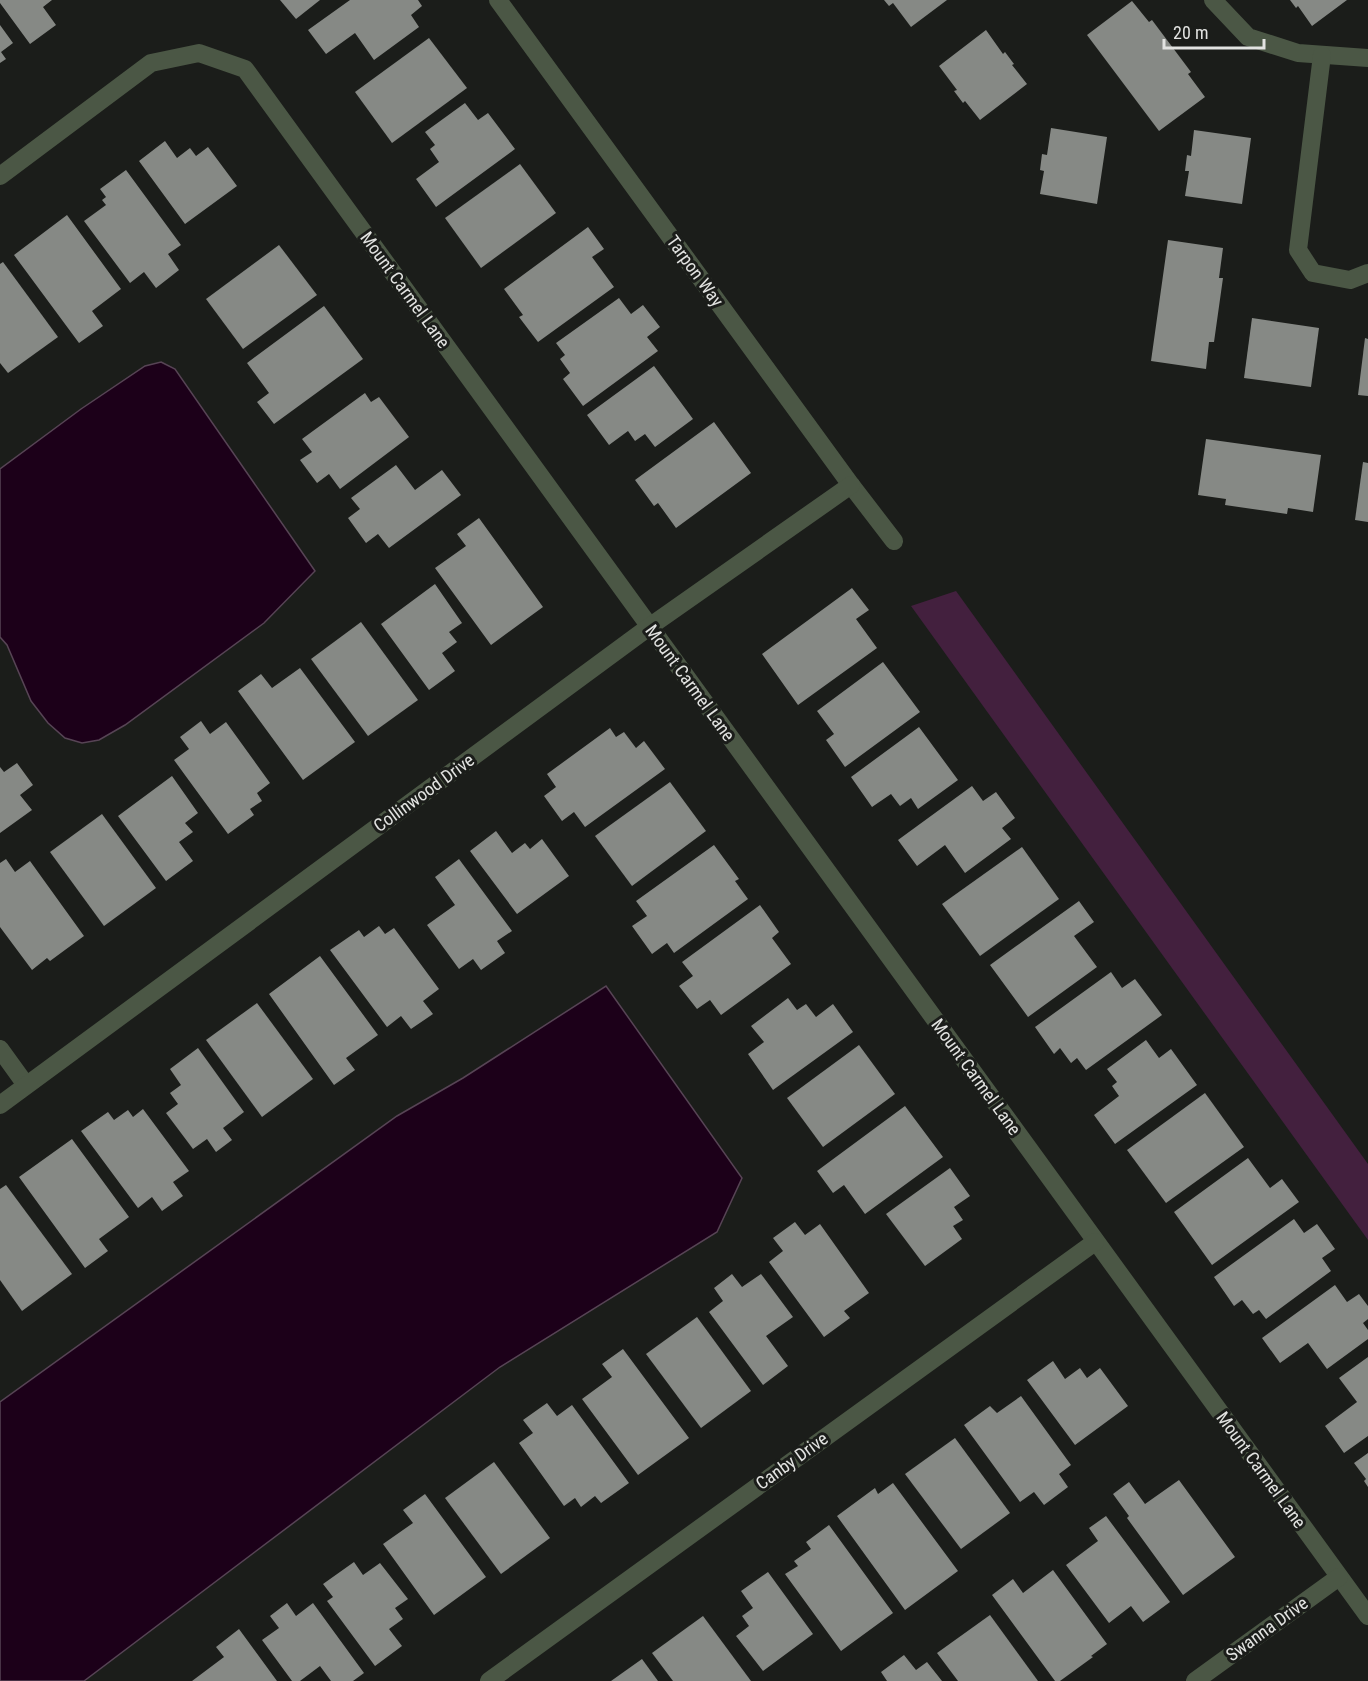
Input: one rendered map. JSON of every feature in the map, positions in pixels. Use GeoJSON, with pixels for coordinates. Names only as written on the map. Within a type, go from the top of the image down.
{"type":"FeatureCollection","features":[{"type":"Feature","properties":{"kind":"street","name":"Tarpon Way"},"geometry":{"type":"LineString","coordinates":[[498,0],[894,541]]}},
{"type":"Feature","properties":{"kind":"street"},"geometry":{"type":"LineString","coordinates":[[1213,0],[1248,37],[1298,53],[1368,58]]}},
{"type":"Feature","properties":{"kind":"street","name":"Mount Carmel Lane"},"geometry":{"type":"LineString","coordinates":[[0,176],[151,63],[199,53],[245,69],[1368,1616]]}},
{"type":"Feature","properties":{"kind":"street"},"geometry":{"type":"LineString","coordinates":[[1322,55],[1299,250],[1313,273],[1350,280],[1368,273]]}},
{"type":"Feature","properties":{"kind":"street","name":"Collinwood Drive"},"geometry":{"type":"LineString","coordinates":[[0,1104],[649,627],[851,484]]}},
{"type":"Feature","properties":{"kind":"street"},"geometry":{"type":"LineString","coordinates":[[0,1049],[26,1085]]}},
{"type":"Feature","properties":{"kind":"street","name":"Canby Drive"},"geometry":{"type":"LineString","coordinates":[[489,1681],[1095,1242]]}},
{"type":"Feature","properties":{"kind":"street","name":"Swanna Drive"},"geometry":{"type":"LineString","coordinates":[[1195,1681],[1339,1577]]}},
{"type":"Feature","properties":{"kind":"shaded area"},"geometry":{"type":"Polygon","coordinates":[[[161,362],[175,369],[315,571],[264,623],[125,725],[99,740],[82,743],[65,738],[48,723],[31,701],[7,645],[0,637],[0,469],[81,409],[145,366],[161,362]]]}},
{"type":"Feature","properties":{"kind":"shaded area"},"geometry":{"type":"Polygon","coordinates":[[[956,591],[1368,1164],[1368,1240],[911,606],[956,591]]]}},
{"type":"Feature","properties":{"kind":"shaded area"},"geometry":{"type":"Polygon","coordinates":[[[606,986],[742,1178],[717,1232],[500,1367],[84,1681],[0,1681],[0,1402],[397,1116],[463,1078],[606,986]]]}},
{"type":"Feature","properties":{"kind":"building"},"geometry":{"type":"Polygon","coordinates":[[[0,0],[52,0],[43,7],[56,25],[30,44],[0,0]]]}},
{"type":"Feature","properties":{"kind":"building"},"geometry":{"type":"Polygon","coordinates":[[[280,0],[320,0],[296,19],[280,0]]]}},
{"type":"Feature","properties":{"kind":"building"},"geometry":{"type":"Polygon","coordinates":[[[350,0],[418,0],[422,6],[411,15],[419,27],[374,60],[355,33],[326,54],[308,30],[350,0]]]}},
{"type":"Feature","properties":{"kind":"building"},"geometry":{"type":"Polygon","coordinates":[[[884,0],[947,0],[911,27],[893,3],[889,6],[884,0]]]}},
{"type":"Feature","properties":{"kind":"building"},"geometry":{"type":"Polygon","coordinates":[[[1290,0],[1347,0],[1312,26],[1298,6],[1296,8],[1290,0]]]}},
{"type":"Feature","properties":{"kind":"building"},"geometry":{"type":"Polygon","coordinates":[[[1132,1],[1149,22],[1152,20],[1191,72],[1188,74],[1205,97],[1159,131],[1087,35],[1132,1]]]}},
{"type":"Feature","properties":{"kind":"building"},"geometry":{"type":"Polygon","coordinates":[[[0,25],[13,43],[1,52],[6,59],[0,63],[0,25]]]}},
{"type":"Feature","properties":{"kind":"building"},"geometry":{"type":"Polygon","coordinates":[[[986,30],[1003,54],[1005,52],[1027,84],[980,120],[965,101],[963,103],[954,91],[957,90],[939,66],[986,30]]]}},
{"type":"Feature","properties":{"kind":"building"},"geometry":{"type":"Polygon","coordinates":[[[429,38],[467,88],[392,143],[355,92],[429,38]]]}},
{"type":"Feature","properties":{"kind":"building"},"geometry":{"type":"Polygon","coordinates":[[[465,103],[478,120],[488,113],[515,149],[436,207],[416,179],[439,162],[430,149],[435,145],[425,132],[465,103]]]}},
{"type":"Feature","properties":{"kind":"building"},"geometry":{"type":"Polygon","coordinates":[[[1051,128],[1107,137],[1097,204],[1040,194],[1044,171],[1040,170],[1042,154],[1047,155],[1051,128]]]}},
{"type":"Feature","properties":{"kind":"building"},"geometry":{"type":"Polygon","coordinates":[[[1194,130],[1251,138],[1242,204],[1185,196],[1189,171],[1185,171],[1187,155],[1191,156],[1194,130]]]}},
{"type":"Feature","properties":{"kind":"building"},"geometry":{"type":"Polygon","coordinates":[[[165,141],[177,158],[190,148],[196,156],[208,147],[237,186],[185,224],[139,161],[165,141]]]}},
{"type":"Feature","properties":{"kind":"building"},"geometry":{"type":"Polygon","coordinates":[[[520,164],[556,213],[481,268],[445,218],[520,164]]]}},
{"type":"Feature","properties":{"kind":"building"},"geometry":{"type":"Polygon","coordinates":[[[126,170],[181,245],[168,254],[179,270],[156,288],[144,272],[130,283],[84,221],[106,205],[102,200],[106,197],[100,189],[126,170]]]}},
{"type":"Feature","properties":{"kind":"building"},"geometry":{"type":"Polygon","coordinates":[[[67,215],[121,289],[92,311],[103,326],[79,343],[14,255],[67,215]]]}},
{"type":"Feature","properties":{"kind":"building"},"geometry":{"type":"Polygon","coordinates":[[[588,227],[604,249],[592,257],[614,287],[538,342],[519,317],[523,315],[504,289],[588,227]]]}},
{"type":"Feature","properties":{"kind":"building"},"geometry":{"type":"Polygon","coordinates":[[[1168,240],[1223,248],[1219,278],[1223,278],[1214,342],[1209,342],[1206,369],[1151,361],[1168,240]]]}},
{"type":"Feature","properties":{"kind":"building"},"geometry":{"type":"Polygon","coordinates":[[[279,245],[317,295],[243,349],[206,299],[279,245]]]}},
{"type":"Feature","properties":{"kind":"building"},"geometry":{"type":"Polygon","coordinates":[[[3,262],[58,337],[8,373],[0,363],[0,264],[3,262]]]}},
{"type":"Feature","properties":{"kind":"building"},"geometry":{"type":"Polygon","coordinates":[[[619,298],[631,314],[643,305],[660,327],[647,337],[658,351],[583,406],[563,379],[570,373],[560,359],[565,355],[556,343],[619,298]]]}},
{"type":"Feature","properties":{"kind":"building"},"geometry":{"type":"Polygon","coordinates":[[[324,306],[363,359],[274,424],[257,402],[269,393],[247,363],[324,306]]]}},
{"type":"Feature","properties":{"kind":"building"},"geometry":{"type":"Polygon","coordinates":[[[1252,318],[1319,328],[1311,387],[1244,378],[1252,318]]]}},
{"type":"Feature","properties":{"kind":"building"},"geometry":{"type":"Polygon","coordinates":[[[1365,338],[1368,339],[1368,396],[1358,395],[1365,338]]]}},
{"type":"Feature","properties":{"kind":"building"},"geometry":{"type":"Polygon","coordinates":[[[654,366],[693,419],[655,447],[645,434],[635,441],[628,431],[609,445],[587,415],[654,366]]]}},
{"type":"Feature","properties":{"kind":"building"},"geometry":{"type":"Polygon","coordinates":[[[365,393],[371,402],[379,397],[409,437],[340,489],[329,474],[317,483],[300,460],[312,452],[302,439],[365,393]]]}},
{"type":"Feature","properties":{"kind":"building"},"geometry":{"type":"Polygon","coordinates":[[[714,422],[751,473],[676,528],[658,503],[654,506],[635,480],[714,422]]]}},
{"type":"Feature","properties":{"kind":"building"},"geometry":{"type":"Polygon","coordinates":[[[1206,439],[1321,455],[1313,512],[1288,508],[1287,514],[1225,505],[1226,499],[1198,495],[1206,439]]]}},
{"type":"Feature","properties":{"kind":"building"},"geometry":{"type":"Polygon","coordinates":[[[1363,462],[1368,463],[1368,522],[1355,520],[1363,462]]]}},
{"type":"Feature","properties":{"kind":"building"},"geometry":{"type":"Polygon","coordinates":[[[396,465],[415,490],[442,470],[461,495],[389,548],[378,534],[366,543],[348,518],[360,509],[351,498],[396,465]]]}},
{"type":"Feature","properties":{"kind":"building"},"geometry":{"type":"Polygon","coordinates":[[[479,518],[543,607],[491,645],[435,568],[466,546],[457,534],[479,518]]]}},
{"type":"Feature","properties":{"kind":"building"},"geometry":{"type":"Polygon","coordinates":[[[435,584],[462,623],[449,632],[457,642],[442,653],[455,671],[429,690],[381,624],[435,584]]]}},
{"type":"Feature","properties":{"kind":"building"},"geometry":{"type":"Polygon","coordinates":[[[852,588],[869,610],[856,619],[877,648],[798,705],[762,654],[852,588]]]}},
{"type":"Feature","properties":{"kind":"building"},"geometry":{"type":"Polygon","coordinates":[[[361,622],[418,700],[368,736],[311,659],[361,622]]]}},
{"type":"Feature","properties":{"kind":"building"},"geometry":{"type":"Polygon","coordinates":[[[883,662],[920,712],[845,767],[826,740],[834,734],[817,711],[883,662]]]}},
{"type":"Feature","properties":{"kind":"building"},"geometry":{"type":"Polygon","coordinates":[[[300,668],[355,742],[303,780],[238,691],[261,674],[272,688],[300,668]]]}},
{"type":"Feature","properties":{"kind":"building"},"geometry":{"type":"Polygon","coordinates":[[[201,721],[210,734],[226,722],[270,783],[257,793],[262,801],[250,809],[254,815],[228,834],[174,760],[189,749],[180,737],[201,721]]]}},
{"type":"Feature","properties":{"kind":"building"},"geometry":{"type":"Polygon","coordinates":[[[919,727],[958,780],[918,809],[911,798],[900,806],[891,794],[872,807],[851,777],[919,727]]]}},
{"type":"Feature","properties":{"kind":"building"},"geometry":{"type":"Polygon","coordinates":[[[610,728],[616,737],[624,732],[636,748],[644,741],[665,769],[585,827],[574,812],[562,821],[544,796],[556,787],[547,774],[610,728]]]}},
{"type":"Feature","properties":{"kind":"building"},"geometry":{"type":"Polygon","coordinates":[[[17,763],[33,785],[20,795],[32,810],[0,833],[0,767],[4,772],[17,763]]]}},
{"type":"Feature","properties":{"kind":"building"},"geometry":{"type":"Polygon","coordinates":[[[172,776],[198,813],[185,823],[193,832],[179,842],[193,861],[166,881],[118,816],[172,776]]]}},
{"type":"Feature","properties":{"kind":"building"},"geometry":{"type":"Polygon","coordinates":[[[670,782],[706,831],[632,886],[595,836],[670,782]]]}},
{"type":"Feature","properties":{"kind":"building"},"geometry":{"type":"Polygon","coordinates":[[[972,786],[983,801],[996,792],[1015,818],[1002,828],[1011,839],[965,873],[945,845],[917,866],[898,840],[972,786]]]}},
{"type":"Feature","properties":{"kind":"building"},"geometry":{"type":"Polygon","coordinates":[[[102,814],[156,888],[104,926],[50,852],[102,814]]]}},
{"type":"Feature","properties":{"kind":"building"},"geometry":{"type":"Polygon","coordinates":[[[496,831],[512,853],[525,843],[530,849],[542,839],[569,876],[517,914],[470,851],[496,831]]]}},
{"type":"Feature","properties":{"kind":"building"},"geometry":{"type":"Polygon","coordinates":[[[714,845],[739,879],[735,881],[748,899],[674,953],[667,943],[652,954],[632,926],[647,916],[636,901],[714,845]]]}},
{"type":"Feature","properties":{"kind":"building"},"geometry":{"type":"Polygon","coordinates":[[[1022,847],[1059,899],[980,956],[942,904],[1022,847]]]}},
{"type":"Feature","properties":{"kind":"building"},"geometry":{"type":"Polygon","coordinates":[[[6,859],[15,872],[30,861],[84,936],[50,961],[47,958],[32,970],[0,927],[0,863],[6,859]]]}},
{"type":"Feature","properties":{"kind":"building"},"geometry":{"type":"Polygon","coordinates":[[[459,859],[512,931],[497,941],[505,953],[481,970],[473,959],[459,969],[427,925],[455,905],[435,877],[459,859]]]}},
{"type":"Feature","properties":{"kind":"building"},"geometry":{"type":"Polygon","coordinates":[[[1079,901],[1094,922],[1074,936],[1097,967],[1028,1017],[990,965],[1079,901]]]}},
{"type":"Feature","properties":{"kind":"building"},"geometry":{"type":"Polygon","coordinates":[[[760,905],[779,932],[772,938],[791,964],[721,1015],[710,1000],[697,1009],[679,986],[693,976],[682,962],[760,905]]]}},
{"type":"Feature","properties":{"kind":"building"},"geometry":{"type":"Polygon","coordinates":[[[379,926],[385,934],[394,928],[439,989],[423,1001],[433,1014],[411,1029],[401,1016],[387,1027],[330,950],[359,930],[364,937],[379,926]]]}},
{"type":"Feature","properties":{"kind":"building"},"geometry":{"type":"Polygon","coordinates":[[[320,956],[378,1035],[346,1058],[355,1070],[334,1085],[269,994],[320,956]]]}},
{"type":"Feature","properties":{"kind":"building"},"geometry":{"type":"Polygon","coordinates":[[[1111,972],[1122,988],[1135,979],[1162,1015],[1086,1070],[1077,1058],[1071,1063],[1060,1048],[1054,1054],[1035,1027],[1111,972]]]}},
{"type":"Feature","properties":{"kind":"building"},"geometry":{"type":"Polygon","coordinates":[[[788,998],[797,1010],[806,1004],[816,1017],[833,1004],[853,1032],[773,1090],[748,1054],[764,1042],[751,1026],[788,998]]]}},
{"type":"Feature","properties":{"kind":"building"},"geometry":{"type":"Polygon","coordinates":[[[257,1003],[313,1079],[262,1117],[206,1040],[257,1003]]]}},
{"type":"Feature","properties":{"kind":"building"},"geometry":{"type":"Polygon","coordinates":[[[1146,1040],[1159,1058],[1171,1049],[1197,1085],[1115,1144],[1094,1115],[1119,1096],[1112,1086],[1117,1082],[1107,1069],[1146,1040]]]}},
{"type":"Feature","properties":{"kind":"building"},"geometry":{"type":"Polygon","coordinates":[[[859,1045],[895,1094],[823,1147],[787,1098],[859,1045]]]}},
{"type":"Feature","properties":{"kind":"building"},"geometry":{"type":"Polygon","coordinates":[[[198,1048],[244,1112],[223,1128],[232,1140],[216,1152],[207,1139],[193,1149],[166,1113],[178,1104],[170,1093],[181,1085],[170,1069],[198,1048]]]}},
{"type":"Feature","properties":{"kind":"building"},"geometry":{"type":"Polygon","coordinates":[[[1205,1093],[1244,1147],[1166,1203],[1127,1150],[1205,1093]]]}},
{"type":"Feature","properties":{"kind":"building"},"geometry":{"type":"Polygon","coordinates":[[[905,1106],[943,1157],[865,1214],[844,1185],[833,1193],[817,1171],[905,1106]]]}},
{"type":"Feature","properties":{"kind":"building"},"geometry":{"type":"Polygon","coordinates":[[[143,1109],[189,1171],[173,1182],[183,1196],[162,1211],[152,1197],[138,1208],[81,1131],[108,1112],[114,1120],[128,1110],[133,1117],[143,1109]]]}},
{"type":"Feature","properties":{"kind":"building"},"geometry":{"type":"Polygon","coordinates":[[[72,1139],[129,1217],[99,1239],[108,1251],[85,1268],[19,1177],[72,1139]]]}},
{"type":"Feature","properties":{"kind":"building"},"geometry":{"type":"Polygon","coordinates":[[[1248,1158],[1270,1188],[1282,1179],[1299,1202],[1212,1265],[1174,1212],[1248,1158]]]}},
{"type":"Feature","properties":{"kind":"building"},"geometry":{"type":"Polygon","coordinates":[[[950,1168],[970,1196],[954,1207],[963,1220],[953,1226],[962,1239],[925,1266],[886,1214],[950,1168]]]}},
{"type":"Feature","properties":{"kind":"building"},"geometry":{"type":"Polygon","coordinates":[[[6,1185],[72,1274],[22,1311],[0,1280],[0,1189],[6,1185]]]}},
{"type":"Feature","properties":{"kind":"building"},"geometry":{"type":"Polygon","coordinates":[[[1294,1219],[1304,1233],[1317,1224],[1335,1249],[1322,1258],[1331,1271],[1266,1319],[1259,1310],[1253,1314],[1242,1300],[1234,1306],[1214,1277],[1294,1219]]]}},
{"type":"Feature","properties":{"kind":"building"},"geometry":{"type":"Polygon","coordinates":[[[795,1222],[805,1235],[820,1224],[869,1293],[844,1311],[850,1318],[824,1337],[769,1262],[783,1251],[773,1238],[795,1222]]]}},
{"type":"Feature","properties":{"kind":"building"},"geometry":{"type":"Polygon","coordinates":[[[732,1274],[742,1287],[761,1274],[793,1317],[766,1336],[788,1366],[763,1385],[709,1312],[723,1301],[714,1288],[732,1274]]]}},
{"type":"Feature","properties":{"kind":"building"},"geometry":{"type":"Polygon","coordinates":[[[1335,1285],[1347,1302],[1359,1294],[1368,1306],[1368,1319],[1363,1323],[1368,1330],[1368,1339],[1327,1369],[1308,1343],[1280,1363],[1262,1338],[1335,1285]]]}},
{"type":"Feature","properties":{"kind":"building"},"geometry":{"type":"Polygon","coordinates":[[[697,1317],[751,1391],[701,1428],[646,1354],[697,1317]]]}},
{"type":"Feature","properties":{"kind":"building"},"geometry":{"type":"Polygon","coordinates":[[[623,1349],[689,1438],[638,1475],[582,1399],[612,1377],[602,1364],[623,1349]]]}},
{"type":"Feature","properties":{"kind":"building"},"geometry":{"type":"Polygon","coordinates":[[[1368,1357],[1368,1436],[1344,1453],[1325,1426],[1357,1402],[1339,1378],[1368,1357]]]}},
{"type":"Feature","properties":{"kind":"building"},"geometry":{"type":"Polygon","coordinates":[[[1053,1361],[1065,1379],[1080,1368],[1087,1378],[1100,1368],[1128,1406],[1075,1445],[1027,1380],[1053,1361]]]}},
{"type":"Feature","properties":{"kind":"building"},"geometry":{"type":"Polygon","coordinates":[[[1021,1396],[1071,1465],[1059,1474],[1068,1487],[1044,1505],[1034,1492],[1020,1502],[964,1425],[990,1406],[997,1413],[1021,1396]]]}},
{"type":"Feature","properties":{"kind":"building"},"geometry":{"type":"Polygon","coordinates":[[[547,1403],[557,1416],[572,1405],[629,1483],[601,1503],[595,1496],[581,1507],[575,1498],[564,1506],[519,1443],[533,1433],[523,1420],[547,1403]]]}},
{"type":"Feature","properties":{"kind":"building"},"geometry":{"type":"Polygon","coordinates":[[[955,1438],[1010,1513],[961,1549],[905,1474],[955,1438]]]}},
{"type":"Feature","properties":{"kind":"building"},"geometry":{"type":"Polygon","coordinates":[[[1368,1453],[1368,1487],[1364,1481],[1366,1479],[1354,1463],[1368,1453]]]}},
{"type":"Feature","properties":{"kind":"building"},"geometry":{"type":"Polygon","coordinates":[[[494,1462],[550,1538],[501,1574],[445,1498],[494,1462]]]}},
{"type":"Feature","properties":{"kind":"building"},"geometry":{"type":"Polygon","coordinates":[[[1179,1480],[1235,1557],[1183,1595],[1127,1518],[1129,1516],[1113,1494],[1129,1482],[1145,1504],[1179,1480]]]}},
{"type":"Feature","properties":{"kind":"building"},"geometry":{"type":"Polygon","coordinates":[[[893,1483],[958,1571],[905,1610],[837,1516],[875,1488],[878,1494],[893,1483]]]}},
{"type":"Feature","properties":{"kind":"building"},"geometry":{"type":"Polygon","coordinates":[[[425,1494],[486,1577],[434,1615],[383,1544],[413,1523],[403,1510],[425,1494]]]}},
{"type":"Feature","properties":{"kind":"building"},"geometry":{"type":"Polygon","coordinates":[[[1106,1516],[1170,1602],[1143,1622],[1131,1606],[1109,1623],[1066,1565],[1098,1541],[1089,1528],[1106,1516]]]}},
{"type":"Feature","properties":{"kind":"building"},"geometry":{"type":"Polygon","coordinates":[[[829,1525],[893,1613],[841,1651],[785,1574],[798,1566],[794,1561],[811,1549],[806,1542],[829,1525]]]}},
{"type":"Feature","properties":{"kind":"building"},"geometry":{"type":"Polygon","coordinates":[[[354,1562],[363,1575],[380,1563],[408,1599],[395,1608],[403,1619],[389,1629],[402,1646],[375,1666],[327,1601],[333,1597],[323,1584],[354,1562]]]}},
{"type":"Feature","properties":{"kind":"building"},"geometry":{"type":"Polygon","coordinates":[[[1053,1570],[1107,1644],[1060,1681],[1055,1681],[992,1595],[1013,1579],[1023,1593],[1053,1570]]]}},
{"type":"Feature","properties":{"kind":"building"},"geometry":{"type":"Polygon","coordinates":[[[768,1572],[813,1634],[763,1671],[736,1636],[749,1626],[742,1616],[753,1608],[741,1591],[768,1572]]]}},
{"type":"Feature","properties":{"kind":"building"},"geometry":{"type":"Polygon","coordinates":[[[287,1603],[296,1616],[313,1603],[364,1673],[353,1681],[331,1681],[320,1666],[300,1681],[292,1681],[262,1640],[279,1628],[270,1616],[287,1603]]]}},
{"type":"Feature","properties":{"kind":"building"},"geometry":{"type":"Polygon","coordinates":[[[990,1615],[1038,1681],[958,1681],[937,1653],[990,1615]]]}},
{"type":"Feature","properties":{"kind":"building"},"geometry":{"type":"Polygon","coordinates":[[[703,1616],[751,1681],[673,1681],[652,1653],[703,1616]]]}},
{"type":"Feature","properties":{"kind":"building"},"geometry":{"type":"Polygon","coordinates":[[[239,1629],[277,1681],[192,1681],[224,1657],[216,1647],[239,1629]]]}},
{"type":"Feature","properties":{"kind":"building"},"geometry":{"type":"Polygon","coordinates":[[[904,1655],[916,1670],[927,1662],[942,1681],[887,1681],[881,1672],[904,1655]]]}},
{"type":"Feature","properties":{"kind":"building"},"geometry":{"type":"Polygon","coordinates":[[[642,1659],[658,1681],[611,1681],[642,1659]]]}}]}
